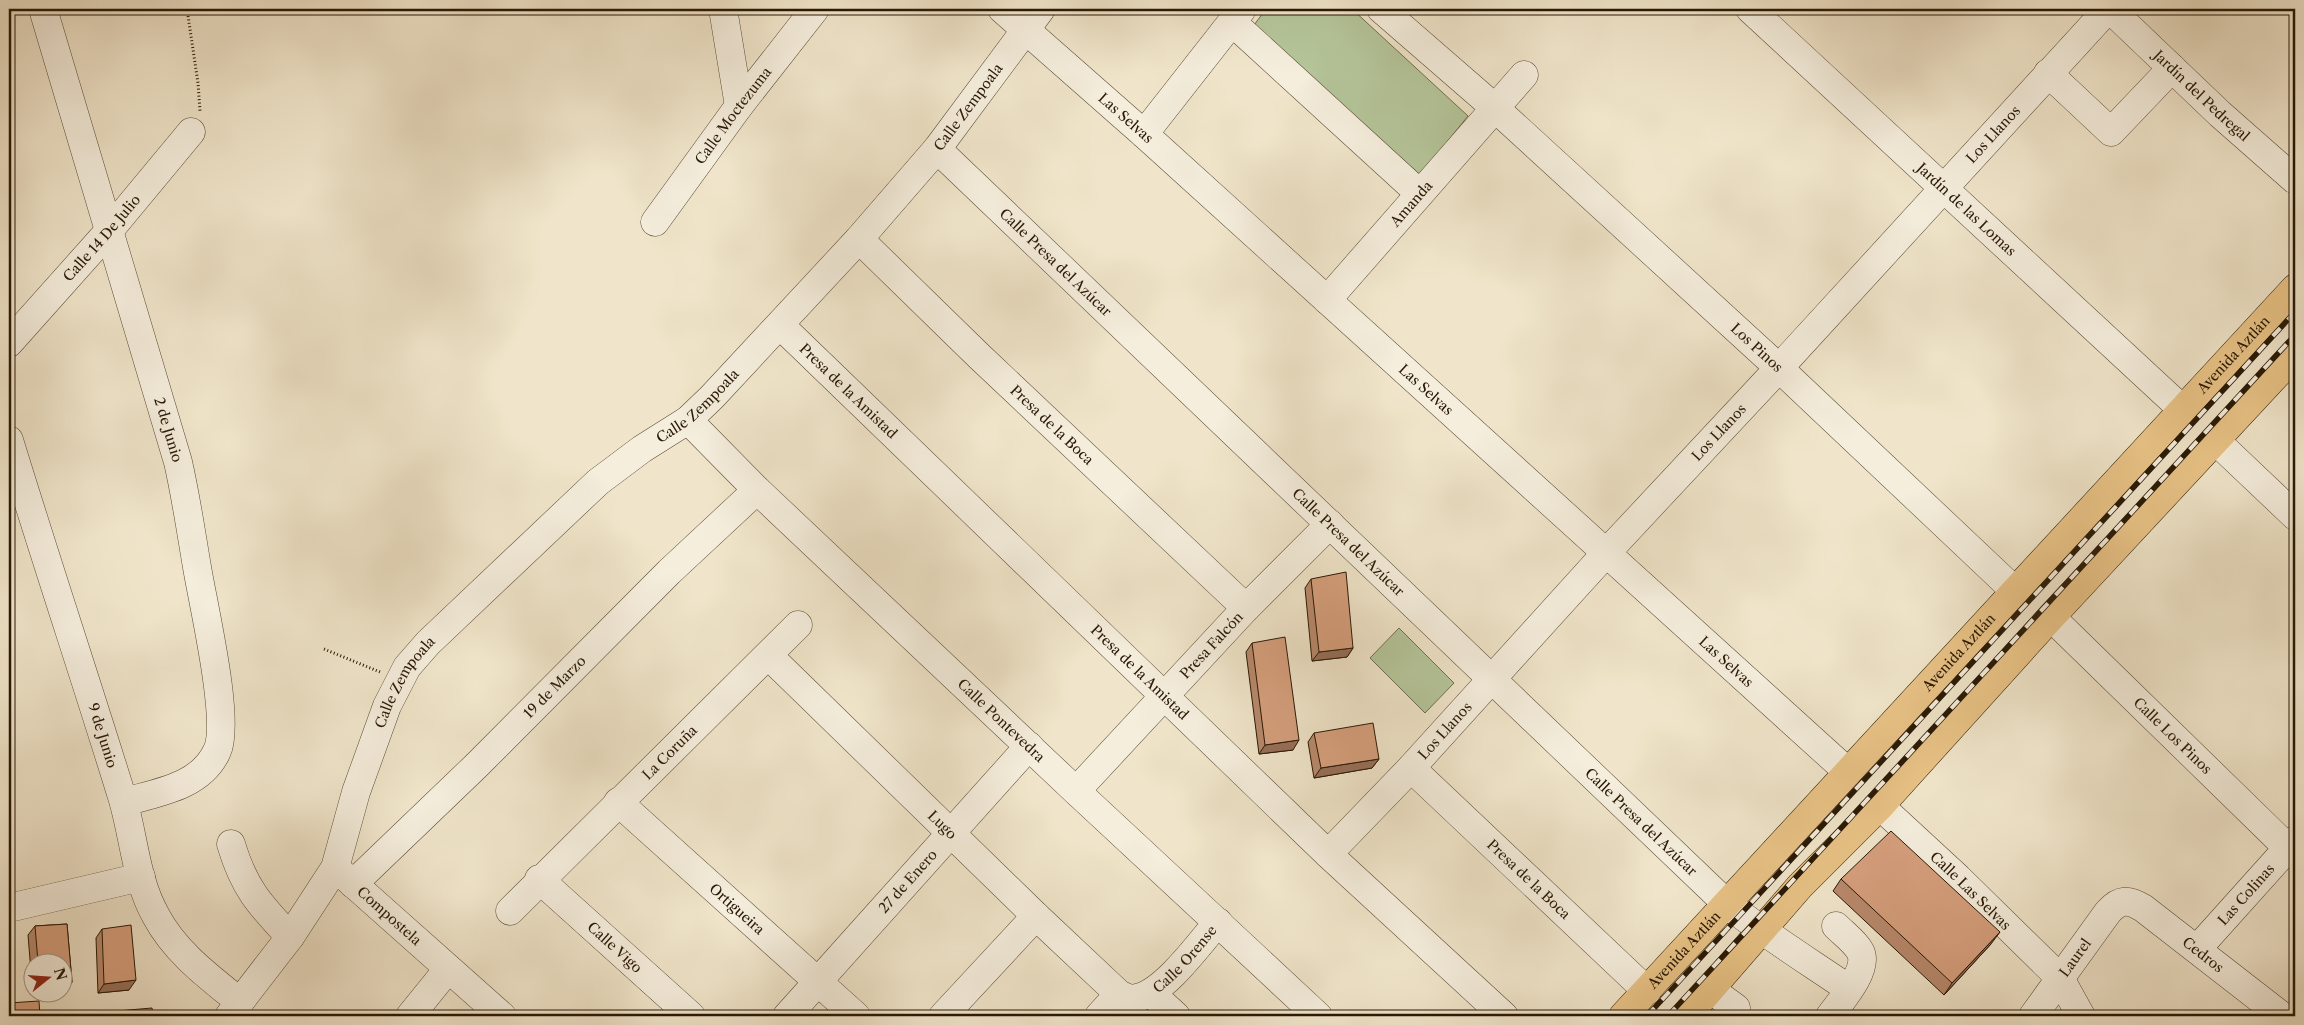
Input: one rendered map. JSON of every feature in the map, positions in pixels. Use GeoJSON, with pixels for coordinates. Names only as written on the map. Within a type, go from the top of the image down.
{"type":"FeatureCollection","features":[{"type":"Feature","properties":{"kind":"main road","name":"Avenida Aztlán"},"geometry":{"type":"LineString","coordinates":[[1623,1016],[2295,288]]}},
{"type":"Feature","properties":{"kind":"main road"},"geometry":{"type":"LineString","coordinates":[[1687,1016],[1800,886],[1880,806],[2051,617],[2295,355]]}},
{"type":"Feature","properties":{"kind":"street","name":"2 de Junio"},"geometry":{"type":"LineString","coordinates":[[43,9],[108,232],[155,381],[184,485],[215,670],[221,736],[217,752],[206,767],[191,779],[161,793],[124,802]]}},
{"type":"Feature","properties":{"kind":"street"},"geometry":{"type":"LineString","coordinates":[[723,9],[739,106]]}},
{"type":"Feature","properties":{"kind":"street","name":"Calle Moctezuma"},"geometry":{"type":"LineString","coordinates":[[654,222],[739,106],[814,9]]}},
{"type":"Feature","properties":{"kind":"street","name":"Las Selvas"},"geometry":{"type":"LineString","coordinates":[[1002,9],[1034,19],[1144,134],[1848,772]]}},
{"type":"Feature","properties":{"kind":"street","name":"Los Pinos"},"geometry":{"type":"LineString","coordinates":[[1381,9],[1495,108],[1779,368],[2015,591]]}},
{"type":"Feature","properties":{"kind":"street","name":"Jardín de las Lomas"},"geometry":{"type":"LineString","coordinates":[[1750,9],[2183,410]]}},
{"type":"Feature","properties":{"kind":"street","name":"Los Llanos"},"geometry":{"type":"LineString","coordinates":[[1328,854],[1411,768],[1491,678],[2109,9]]}},
{"type":"Feature","properties":{"kind":"street","name":"Jardín del Pedregal"},"geometry":{"type":"LineString","coordinates":[[2109,9],[2295,180]]}},
{"type":"Feature","properties":{"kind":"street"},"geometry":{"type":"LineString","coordinates":[[1144,134],[1237,15],[1419,193]]}},
{"type":"Feature","properties":{"kind":"street","name":"Calle Zempoala"},"geometry":{"type":"LineString","coordinates":[[344,876],[356,792],[387,706],[407,666],[428,643],[598,482],[627,459],[688,420],[780,325],[859,239],[937,149],[1034,19]]}},
{"type":"Feature","properties":{"kind":"street"},"geometry":{"type":"LineString","coordinates":[[2048,73],[2111,132],[2172,68]]}},
{"type":"Feature","properties":{"kind":"street","name":"Amanda"},"geometry":{"type":"LineString","coordinates":[[1327,300],[1524,75]]}},
{"type":"Feature","properties":{"kind":"street","name":"Calle 14 De Julio"},"geometry":{"type":"LineString","coordinates":[[9,343],[108,232],[191,132]]}},
{"type":"Feature","properties":{"kind":"street","name":"Calle Presa del Azúcar"},"geometry":{"type":"LineString","coordinates":[[937,149],[1727,904],[1761,931],[1784,944],[1849,989]]}},
{"type":"Feature","properties":{"kind":"street","name":"Presa de la Boca"},"geometry":{"type":"LineString","coordinates":[[859,239],[980,358],[1246,608]]}},
{"type":"Feature","properties":{"kind":"street","name":"Presa de la Amistad"},"geometry":{"type":"LineString","coordinates":[[780,325],[1328,854],[1504,1016]]}},
{"type":"Feature","properties":{"kind":"street","name":"Calle Pontevedra"},"geometry":{"type":"LineString","coordinates":[[688,420],[757,490],[1318,1016]]}},
{"type":"Feature","properties":{"kind":"street","name":"9 de Junio"},"geometry":{"type":"LineString","coordinates":[[9,440],[124,802],[141,876],[155,916],[172,940],[202,971],[234,1009]]}},
{"type":"Feature","properties":{"kind":"street"},"geometry":{"type":"LineString","coordinates":[[2216,441],[2295,516]]}},
{"type":"Feature","properties":{"kind":"street","name":"19 de Marzo"},"geometry":{"type":"LineString","coordinates":[[234,1009],[290,937],[344,876],[476,765],[669,572],[757,490]]}},
{"type":"Feature","properties":{"kind":"street","name":"Presa Falcón"},"geometry":{"type":"LineString","coordinates":[[1076,791],[1246,608],[1330,524]]}},
{"type":"Feature","properties":{"kind":"street","name":"Calle Los Pinos"},"geometry":{"type":"LineString","coordinates":[[2051,617],[2293,847]]}},
{"type":"Feature","properties":{"kind":"street","name":"La Coruña"},"geometry":{"type":"LineString","coordinates":[[510,911],[539,879],[769,656],[798,625]]}},
{"type":"Feature","properties":{"kind":"street","name":"Lugo"},"geometry":{"type":"LineString","coordinates":[[769,656],[1036,916],[1119,994]]}},
{"type":"Feature","properties":{"kind":"street","name":"27 de Enero"},"geometry":{"type":"LineString","coordinates":[[787,1016],[819,983],[1029,746]]}},
{"type":"Feature","properties":{"kind":"street","name":"Presa de la Boca"},"geometry":{"type":"LineString","coordinates":[[1411,768],[1647,991]]}},
{"type":"Feature","properties":{"kind":"street","name":"Ortigueira"},"geometry":{"type":"LineString","coordinates":[[618,802],[856,1016]]}},
{"type":"Feature","properties":{"kind":"street","name":"Calle Las Selvas"},"geometry":{"type":"LineString","coordinates":[[1880,806],[1958,878],[2060,978]]}},
{"type":"Feature","properties":{"kind":"street"},"geometry":{"type":"LineString","coordinates":[[231,844],[237,863],[258,904],[290,937]]}},
{"type":"Feature","properties":{"kind":"street","name":"Las Colinas"},"geometry":{"type":"LineString","coordinates":[[2198,948],[2293,847]]}},
{"type":"Feature","properties":{"kind":"street"},"geometry":{"type":"LineString","coordinates":[[9,908],[141,876]]}},
{"type":"Feature","properties":{"kind":"street","name":"Compostela"},"geometry":{"type":"LineString","coordinates":[[344,876],[502,1016]]}},
{"type":"Feature","properties":{"kind":"street","name":"Calle Vigo"},"geometry":{"type":"LineString","coordinates":[[539,879],[691,1016]]}},
{"type":"Feature","properties":{"kind":"street","name":"Laurel"},"geometry":{"type":"LineString","coordinates":[[2033,1016],[2108,912],[2121,901]]}},
{"type":"Feature","properties":{"kind":"street","name":"Cedros"},"geometry":{"type":"LineString","coordinates":[[2121,901],[2134,902],[2143,908],[2198,948],[2282,1016]]}},
{"type":"Feature","properties":{"kind":"street"},"geometry":{"type":"LineString","coordinates":[[943,1016],[1036,916]]}},
{"type":"Feature","properties":{"kind":"street","name":"Calle Orense"},"geometry":{"type":"LineString","coordinates":[[1119,994],[1132,999],[1150,993],[1166,980],[1218,922]]}},
{"type":"Feature","properties":{"kind":"street"},"geometry":{"type":"LineString","coordinates":[[1830,1016],[1858,976],[1863,959],[1861,952],[1836,926]]}},
{"type":"Feature","properties":{"kind":"street"},"geometry":{"type":"LineString","coordinates":[[410,1016],[448,969]]}},
{"type":"Feature","properties":{"kind":"street"},"geometry":{"type":"LineString","coordinates":[[2060,978],[2081,1016]]}},
{"type":"Feature","properties":{"kind":"street"},"geometry":{"type":"LineString","coordinates":[[1710,989],[1736,1008]]}},
{"type":"Feature","properties":{"kind":"street"},"geometry":{"type":"LineString","coordinates":[[1150,993],[1176,1016]]}},
{"type":"Feature","properties":{"kind":"street"},"geometry":{"type":"LineString","coordinates":[[1100,1016],[1119,994]]}},
{"type":"Feature","properties":{"kind":"path"},"geometry":{"type":"LineString","coordinates":[[187,9],[200,99],[200,116],[191,132]]}},
{"type":"Feature","properties":{"kind":"path"},"geometry":{"type":"LineString","coordinates":[[324,649],[400,679]]}},
{"type":"Feature","properties":{"kind":"green space"},"geometry":{"type":"Polygon","coordinates":[[[1266,9],[1352,9],[1468,116],[1420,175],[1254,25],[1266,9]]]}},
{"type":"Feature","properties":{"kind":"green space"},"geometry":{"type":"Polygon","coordinates":[[[1399,628],[1454,683],[1425,713],[1370,658],[1399,628]]]}},
{"type":"Feature","properties":{"kind":"building"},"geometry":{"type":"Polygon","coordinates":[[[1346,572],[1353,648],[1319,652],[1311,579],[1346,572]]]}},
{"type":"Feature","properties":{"kind":"building"},"geometry":{"type":"Polygon","coordinates":[[[1285,637],[1299,740],[1265,745],[1252,643],[1285,637]]]}},
{"type":"Feature","properties":{"kind":"building"},"geometry":{"type":"Polygon","coordinates":[[[1373,723],[1379,759],[1321,768],[1314,733],[1373,723]]]}},
{"type":"Feature","properties":{"kind":"building"},"geometry":{"type":"Polygon","coordinates":[[[1891,831],[2000,932],[1952,983],[1841,879],[1891,831]]]}},
{"type":"Feature","properties":{"kind":"building"},"geometry":{"type":"Polygon","coordinates":[[[67,924],[69,952],[37,952],[35,926],[67,924]]]}},
{"type":"Feature","properties":{"kind":"building"},"geometry":{"type":"Polygon","coordinates":[[[131,925],[136,980],[104,984],[102,929],[131,925]]]}},
{"type":"Feature","properties":{"kind":"building"},"geometry":{"type":"Polygon","coordinates":[[[39,1002],[40,1016],[9,1016],[9,1003],[39,1002]]]}},
{"type":"Feature","properties":{"kind":"building"},"geometry":{"type":"Polygon","coordinates":[[[152,1008],[153,1016],[118,1016],[117,1011],[152,1008]]]}},
{"type":"Feature","properties":{"kind":"railway"},"geometry":{"type":"LineString","coordinates":[[1647,1016],[2295,312]]}},
{"type":"Feature","properties":{"kind":"railway"},"geometry":{"type":"LineString","coordinates":[[1668,1016],[2295,335]]}}]}
